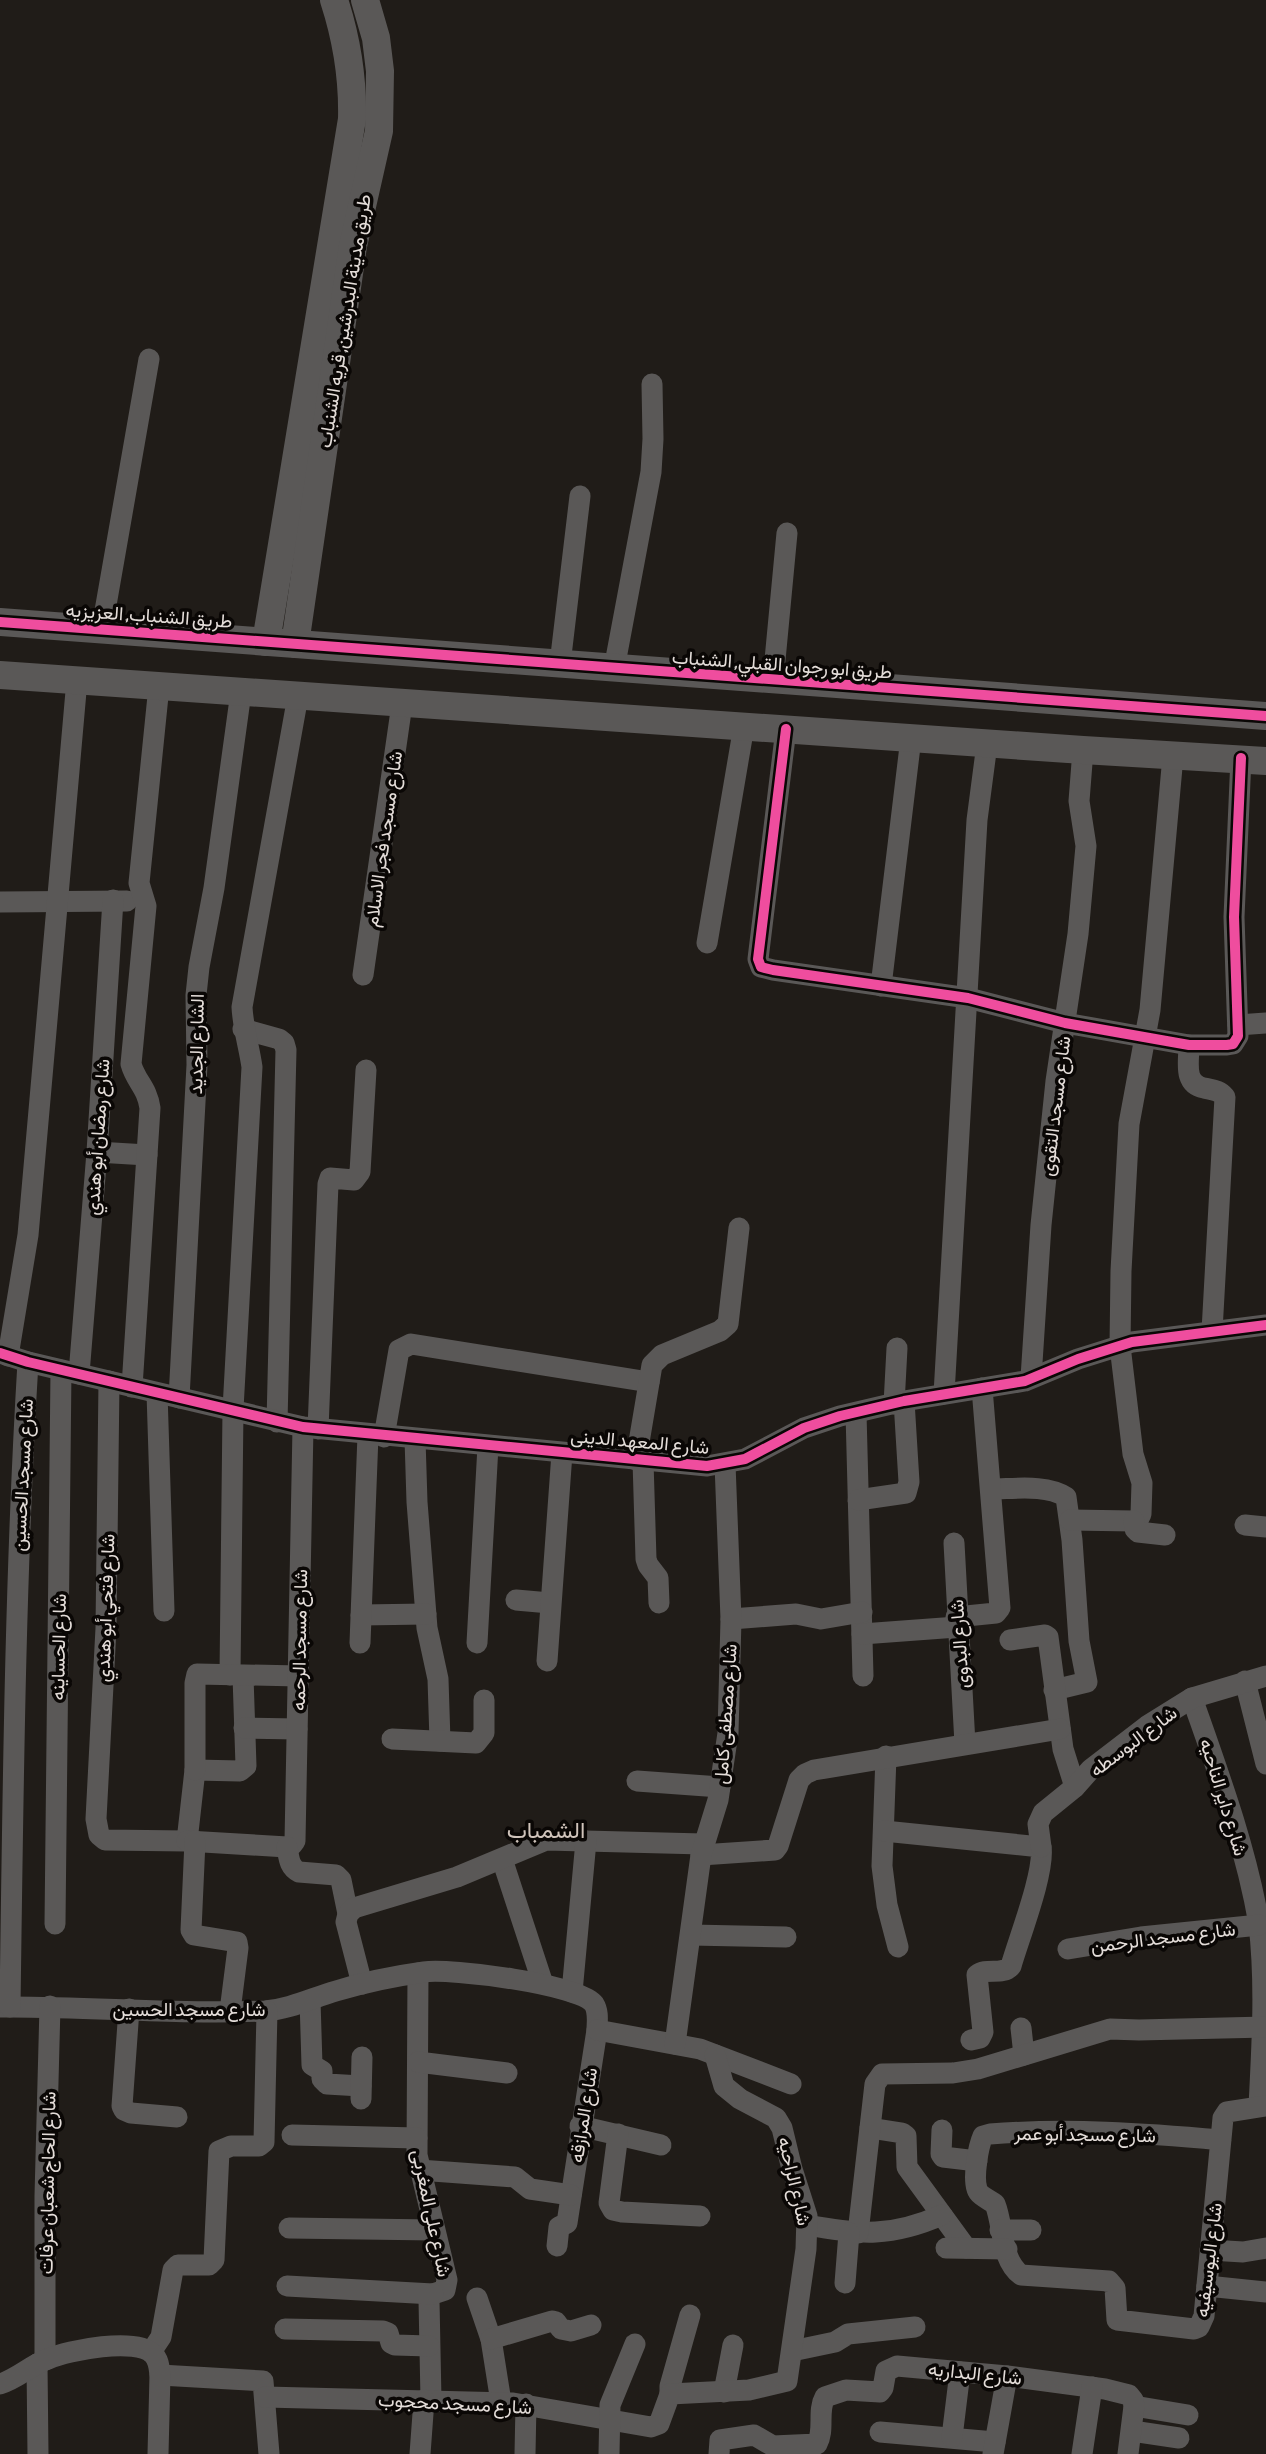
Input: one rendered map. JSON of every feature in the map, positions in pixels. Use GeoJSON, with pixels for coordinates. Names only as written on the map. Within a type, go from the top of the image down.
{"type":"FeatureCollection","features":[{"type":"Feature","properties":{"kind":"street","name":"طريق مدينة البدرشين, قريه الشنباب"},"geometry":{"type":"LineString","coordinates":[[266,642],[352,119],[353,83],[349,54],[334,0]]}},
{"type":"Feature","properties":{"kind":"street","name":"طريق مدينة البدرشين, قريه الشنباب"},"geometry":{"type":"LineString","coordinates":[[295,643],[353,246],[379,131],[380,71],[376,37],[365,0]]}},
{"type":"Feature","properties":{"kind":"street"},"geometry":{"type":"LineString","coordinates":[[102,628],[149,359]]}},
{"type":"Feature","properties":{"kind":"street"},"geometry":{"type":"LineString","coordinates":[[614,668],[651,471],[652,384]]}},
{"type":"Feature","properties":{"kind":"street"},"geometry":{"type":"LineString","coordinates":[[560,664],[580,496]]}},
{"type":"Feature","properties":{"kind":"street"},"geometry":{"type":"LineString","coordinates":[[774,681],[787,533]]}},
{"type":"Feature","properties":{"kind":"street","name":"طريق الشنباب, العزيزيه"},"geometry":{"type":"LineString","coordinates":[[0,622],[295,643]]}},
{"type":"Feature","properties":{"kind":"street","name":"طريق ابو رجوان القبلي, الشنباب"},"geometry":{"type":"LineString","coordinates":[[295,643],[1266,716]]}},
{"type":"Feature","properties":{"kind":"street"},"geometry":{"type":"LineString","coordinates":[[0,675],[1254,760],[1234,917],[1238,1036],[1233,1044],[1189,1045],[1065,1023],[968,998],[761,967],[758,960],[786,729]]}},
{"type":"Feature","properties":{"kind":"street"},"geometry":{"type":"LineString","coordinates":[[4,1354],[28,1235],[77,680]]}},
{"type":"Feature","properties":{"kind":"street"},"geometry":{"type":"LineString","coordinates":[[132,1387],[150,1108],[146,1090],[134,1074],[131,1064],[146,901],[139,883],[159,686]]}},
{"type":"Feature","properties":{"kind":"street","name":"الشارع الجديد"},"geometry":{"type":"LineString","coordinates":[[179,1398],[197,1065],[196,995],[241,692]]}},
{"type":"Feature","properties":{"kind":"street"},"geometry":{"type":"LineString","coordinates":[[195,1770],[240,1772],[246,1766],[237,1675],[233,1409],[252,1067],[243,1029],[242,1007],[298,696]]}},
{"type":"Feature","properties":{"kind":"street","name":"شارع مسجد فجر الاسلام"},"geometry":{"type":"LineString","coordinates":[[363,975],[402,704]]}},
{"type":"Feature","properties":{"kind":"street"},"geometry":{"type":"LineString","coordinates":[[706,943],[744,726]]}},
{"type":"Feature","properties":{"kind":"street"},"geometry":{"type":"LineString","coordinates":[[881,985],[911,738]]}},
{"type":"Feature","properties":{"kind":"street"},"geometry":{"type":"LineString","coordinates":[[944,1394],[977,820],[987,744]]}},
{"type":"Feature","properties":{"kind":"street","name":"شارع مسجد التقوى"},"geometry":{"type":"LineString","coordinates":[[1031,1378],[1041,1224],[1078,934],[1086,846],[1079,801],[1083,750]]}},
{"type":"Feature","properties":{"kind":"street"},"geometry":{"type":"LineString","coordinates":[[1070,1520],[1134,1521],[1138,1520],[1141,1514],[1142,1483],[1133,1454],[1120,1346],[1121,1271],[1129,1124],[1150,1010],[1173,756]]}},
{"type":"Feature","properties":{"kind":"street","name":"شارع رمضان أبو هندي"},"geometry":{"type":"LineString","coordinates":[[70,1372],[97,1152],[113,900]]}},
{"type":"Feature","properties":{"kind":"street"},"geometry":{"type":"LineString","coordinates":[[0,902],[146,901]]}},
{"type":"Feature","properties":{"kind":"street"},"geometry":{"type":"LineString","coordinates":[[1238,1025],[1266,1023]]}},
{"type":"Feature","properties":{"kind":"street"},"geometry":{"type":"LineString","coordinates":[[243,1029],[279,1040],[284,1043],[286,1050],[276,1422]]}},
{"type":"Feature","properties":{"kind":"street"},"geometry":{"type":"LineString","coordinates":[[1189,1045],[1188,1068],[1192,1084],[1218,1091],[1225,1097],[1212,1331]]}},
{"type":"Feature","properties":{"kind":"street","name":"شارع مسجد الرحمه"},"geometry":{"type":"LineString","coordinates":[[287,1847],[295,1841],[310,1428],[328,1184],[330,1178],[334,1177],[354,1180],[360,1172],[366,1070]]}},
{"type":"Feature","properties":{"kind":"street"},"geometry":{"type":"LineString","coordinates":[[97,1152],[147,1155]]}},
{"type":"Feature","properties":{"kind":"street"},"geometry":{"type":"LineString","coordinates":[[659,1603],[658,1578],[646,1559],[640,1461],[652,1365],[662,1355],[720,1331],[728,1324],[739,1228]]}},
{"type":"Feature","properties":{"kind":"street","name":"شارع المعهد الدينى"},"geometry":{"type":"LineString","coordinates":[[4,1354],[132,1387],[233,1409],[276,1422],[310,1428],[707,1466],[725,1464],[764,1450],[804,1428],[899,1403],[1031,1378],[1120,1346],[1152,1339],[1266,1325]]}},
{"type":"Feature","properties":{"kind":"street"},"geometry":{"type":"LineString","coordinates":[[360,1643],[376,1436],[398,1350],[411,1344],[649,1382]]}},
{"type":"Feature","properties":{"kind":"street"},"geometry":{"type":"LineString","coordinates":[[858,1500],[906,1493],[909,1482],[899,1403],[897,1348]]}},
{"type":"Feature","properties":{"kind":"street","name":"شارع مسجد الحسين"},"geometry":{"type":"LineString","coordinates":[[28,1362],[19,1524],[5,2007],[267,2011],[362,1984],[440,1970],[543,1984],[572,1992]]}},
{"type":"Feature","properties":{"kind":"street","name":"شارع الحساينه"},"geometry":{"type":"LineString","coordinates":[[55,1924],[70,1372]]}},
{"type":"Feature","properties":{"kind":"street","name":"شارع فتحي أبو هندي"},"geometry":{"type":"LineString","coordinates":[[109,1381],[106,1628],[96,1819],[99,1835],[105,1840],[191,1841]]}},
{"type":"Feature","properties":{"kind":"street"},"geometry":{"type":"LineString","coordinates":[[862,1634],[956,1622],[996,1613],[1000,1608],[982,1388]]}},
{"type":"Feature","properties":{"kind":"street"},"geometry":{"type":"LineString","coordinates":[[157,1393],[164,1611]]}},
{"type":"Feature","properties":{"kind":"street"},"geometry":{"type":"LineString","coordinates":[[856,1413],[863,1676]]}},
{"type":"Feature","properties":{"kind":"street"},"geometry":{"type":"LineString","coordinates":[[415,1439],[427,1628],[438,1679],[440,1741]]}},
{"type":"Feature","properties":{"kind":"street"},"geometry":{"type":"LineString","coordinates":[[477,1643],[488,1446]]}},
{"type":"Feature","properties":{"kind":"street"},"geometry":{"type":"LineString","coordinates":[[547,1661],[562,1452]]}},
{"type":"Feature","properties":{"kind":"street","name":"شارع مصطفى كامل"},"geometry":{"type":"LineString","coordinates":[[675,2044],[702,1849],[716,1809],[729,1711],[731,1619],[725,1464]]}},
{"type":"Feature","properties":{"kind":"street"},"geometry":{"type":"LineString","coordinates":[[991,1489],[1059,1492],[1066,1497],[1079,1642],[1087,1682],[1054,1690]]}},
{"type":"Feature","properties":{"kind":"street"},"geometry":{"type":"LineString","coordinates":[[1134,1521],[1138,1532],[1165,1535]]}},
{"type":"Feature","properties":{"kind":"street","name":"شارع البدوى"},"geometry":{"type":"LineString","coordinates":[[954,1543],[956,1622],[965,1744]]}},
{"type":"Feature","properties":{"kind":"street"},"geometry":{"type":"LineString","coordinates":[[516,1600],[550,1603]]}},
{"type":"Feature","properties":{"kind":"street"},"geometry":{"type":"LineString","coordinates":[[731,1619],[796,1614],[821,1619],[862,1612]]}},
{"type":"Feature","properties":{"kind":"street"},"geometry":{"type":"LineString","coordinates":[[361,1615],[426,1614]]}},
{"type":"Feature","properties":{"kind":"street"},"geometry":{"type":"LineString","coordinates":[[1010,1640],[1047,1636],[1063,1749],[1075,1787]]}},
{"type":"Feature","properties":{"kind":"street"},"geometry":{"type":"LineString","coordinates":[[230,2011],[237,1942],[194,1935],[191,1930],[195,1676],[299,1676]]}},
{"type":"Feature","properties":{"kind":"street","name":"شارع البوسطه"},"geometry":{"type":"LineString","coordinates":[[1041,1847],[1038,1820],[1048,1808],[1075,1787],[1091,1769],[1147,1726],[1192,1698],[1266,1676]]}},
{"type":"Feature","properties":{"kind":"street"},"geometry":{"type":"LineString","coordinates":[[1245,1681],[1266,1764]]}},
{"type":"Feature","properties":{"kind":"street","name":"شارع داير الناحيه"},"geometry":{"type":"LineString","coordinates":[[1192,1698],[1231,1808],[1259,1925],[1265,2027],[1262,2106]]}},
{"type":"Feature","properties":{"kind":"street"},"geometry":{"type":"LineString","coordinates":[[392,1739],[476,1743],[485,1733],[484,1700]]}},
{"type":"Feature","properties":{"kind":"street"},"geometry":{"type":"LineString","coordinates":[[244,1728],[297,1729]]}},
{"type":"Feature","properties":{"kind":"street"},"geometry":{"type":"LineString","coordinates":[[348,1914],[354,1908],[457,1877],[546,1840],[702,1849],[775,1850],[795,1790],[805,1774],[814,1770],[1060,1729]]}},
{"type":"Feature","properties":{"kind":"street"},"geometry":{"type":"LineString","coordinates":[[886,1756],[882,1866],[898,1947]]}},
{"type":"Feature","properties":{"kind":"street"},"geometry":{"type":"LineString","coordinates":[[636,1781],[720,1787]]}},
{"type":"Feature","properties":{"kind":"street"},"geometry":{"type":"LineString","coordinates":[[884,1831],[1041,1847],[1042,1857],[1036,1883],[1011,1966],[1003,1971],[982,1971],[977,1975],[983,2032],[980,2038],[971,2040]]}},
{"type":"Feature","properties":{"kind":"street"},"geometry":{"type":"LineString","coordinates":[[191,1841],[287,1847],[294,1870],[336,1875],[341,1880],[348,1914],[346,1922],[362,1984]]}},
{"type":"Feature","properties":{"kind":"street"},"geometry":{"type":"LineString","coordinates":[[586,1841],[572,1992],[594,2005],[597,2011],[597,2030],[675,2044],[715,2055],[791,2084]]}},
{"type":"Feature","properties":{"kind":"street"},"geometry":{"type":"LineString","coordinates":[[502,1859],[543,1984]]}},
{"type":"Feature","properties":{"kind":"street","name":"شارع مسجد الرحمن"},"geometry":{"type":"LineString","coordinates":[[1068,1949],[1141,1937],[1259,1925]]}},
{"type":"Feature","properties":{"kind":"street"},"geometry":{"type":"LineString","coordinates":[[691,1935],[786,1937]]}},
{"type":"Feature","properties":{"kind":"street","name":"شارع على المغربى"},"geometry":{"type":"LineString","coordinates":[[418,1973],[419,2170],[447,2286],[441,2293],[433,2294],[429,2300],[428,2400],[420,2454]]}},
{"type":"Feature","properties":{"kind":"street"},"geometry":{"type":"LineString","coordinates":[[310,2000],[312,2065],[322,2071],[322,2079],[327,2084],[361,2092],[362,2057]]}},
{"type":"Feature","properties":{"kind":"street","name":"شارع الحاج شعبان عرفات"},"geometry":{"type":"LineString","coordinates":[[38,2454],[50,2006]]}},
{"type":"Feature","properties":{"kind":"street"},"geometry":{"type":"LineString","coordinates":[[128,2010],[122,2106],[131,2113],[177,2117]]}},
{"type":"Feature","properties":{"kind":"street"},"geometry":{"type":"LineString","coordinates":[[152,2352],[160,2337],[173,2270],[177,2265],[209,2264],[214,2260],[219,2151],[231,2146],[259,2146],[264,2142],[267,2011]]}},
{"type":"Feature","properties":{"kind":"street"},"geometry":{"type":"LineString","coordinates":[[845,2283],[875,2084],[882,2074],[966,2071],[995,2066],[1110,2029],[1265,2027]]}},
{"type":"Feature","properties":{"kind":"street"},"geometry":{"type":"LineString","coordinates":[[1021,2028],[1024,2055]]}},
{"type":"Feature","properties":{"kind":"street","name":"شارع المرازقه"},"geometry":{"type":"LineString","coordinates":[[557,2246],[559,2227],[567,2223],[597,2030]]}},
{"type":"Feature","properties":{"kind":"street","name":"شارع الراحيه"},"geometry":{"type":"LineString","coordinates":[[715,2055],[724,2086],[740,2099],[776,2118],[782,2128],[808,2225],[787,2381],[749,2390],[724,2392]]}},
{"type":"Feature","properties":{"kind":"street"},"geometry":{"type":"LineString","coordinates":[[418,2062],[507,2073]]}},
{"type":"Feature","properties":{"kind":"street","name":"شارع اليوسيفيه"},"geometry":{"type":"LineString","coordinates":[[1003,2240],[1010,2264],[1021,2274],[1112,2283],[1115,2288],[1117,2320],[1188,2329],[1199,2327],[1204,2316],[1223,2118],[1227,2112],[1262,2106]]}},
{"type":"Feature","properties":{"kind":"street"},"geometry":{"type":"LineString","coordinates":[[580,2126],[661,2145]]}},
{"type":"Feature","properties":{"kind":"street"},"geometry":{"type":"LineString","coordinates":[[870,2128],[906,2136],[907,2168],[942,2215],[956,2248],[1003,2240],[1031,2230]]}},
{"type":"Feature","properties":{"kind":"street"},"geometry":{"type":"LineString","coordinates":[[942,2130],[943,2157],[977,2161],[977,2189],[995,2204],[1003,2240]]}},
{"type":"Feature","properties":{"kind":"street","name":"شارع مسجد أبو عمر"},"geometry":{"type":"LineString","coordinates":[[977,2161],[981,2140],[983,2136],[990,2134],[1055,2130],[1133,2132],[1221,2140]]}},
{"type":"Feature","properties":{"kind":"street"},"geometry":{"type":"LineString","coordinates":[[618,2134],[609,2203],[613,2210],[700,2216]]}},
{"type":"Feature","properties":{"kind":"street"},"geometry":{"type":"LineString","coordinates":[[292,2135],[417,2138]]}},
{"type":"Feature","properties":{"kind":"street"},"geometry":{"type":"LineString","coordinates":[[419,2170],[515,2177],[530,2189],[570,2195]]}},
{"type":"Feature","properties":{"kind":"street"},"geometry":{"type":"LineString","coordinates":[[808,2225],[853,2233],[900,2229],[942,2215]]}},
{"type":"Feature","properties":{"kind":"street"},"geometry":{"type":"LineString","coordinates":[[289,2228],[434,2231]]}},
{"type":"Feature","properties":{"kind":"street"},"geometry":{"type":"LineString","coordinates":[[1210,2250],[1243,2252],[1266,2248]]}},
{"type":"Feature","properties":{"kind":"street"},"geometry":{"type":"LineString","coordinates":[[287,2286],[433,2294]]}},
{"type":"Feature","properties":{"kind":"street"},"geometry":{"type":"LineString","coordinates":[[1207,2286],[1266,2292]]}},
{"type":"Feature","properties":{"kind":"street"},"geometry":{"type":"LineString","coordinates":[[477,2298],[491,2339],[501,2403]]}},
{"type":"Feature","properties":{"kind":"street"},"geometry":{"type":"LineString","coordinates":[[690,2315],[670,2393],[724,2392],[733,2345]]}},
{"type":"Feature","properties":{"kind":"street"},"geometry":{"type":"LineString","coordinates":[[491,2339],[552,2321],[561,2329],[571,2331],[590,2325]]}},
{"type":"Feature","properties":{"kind":"street"},"geometry":{"type":"LineString","coordinates":[[792,2351],[835,2342],[848,2334],[915,2327]]}},
{"type":"Feature","properties":{"kind":"street"},"geometry":{"type":"LineString","coordinates":[[285,2329],[383,2331],[388,2333],[391,2343],[395,2345],[429,2346]]}},
{"type":"Feature","properties":{"kind":"street"},"geometry":{"type":"LineString","coordinates":[[609,2454],[610,2405],[635,2344]]}},
{"type":"Feature","properties":{"kind":"street"},"geometry":{"type":"LineString","coordinates":[[0,2384],[41,2362],[70,2351],[111,2346],[152,2352],[158,2361],[160,2375],[158,2454]]}},
{"type":"Feature","properties":{"kind":"street","name":"شارع البداريه"},"geometry":{"type":"LineString","coordinates":[[719,2454],[720,2440],[754,2435],[773,2446],[820,2448],[822,2400],[828,2395],[846,2390],[882,2390],[886,2371],[891,2367],[1007,2376],[1091,2387],[1129,2395],[1134,2406]]}},
{"type":"Feature","properties":{"kind":"street"},"geometry":{"type":"LineString","coordinates":[[948,2443],[960,2372]]}},
{"type":"Feature","properties":{"kind":"street"},"geometry":{"type":"LineString","coordinates":[[160,2375],[260,2379],[265,2385],[269,2454]]}},
{"type":"Feature","properties":{"kind":"street"},"geometry":{"type":"LineString","coordinates":[[880,2432],[994,2448],[1007,2376]]}},
{"type":"Feature","properties":{"kind":"street"},"geometry":{"type":"LineString","coordinates":[[1082,2454],[1091,2387]]}},
{"type":"Feature","properties":{"kind":"street","name":"شارع مسجد محجوب"},"geometry":{"type":"LineString","coordinates":[[265,2397],[526,2404],[656,2427],[670,2393]]}},
{"type":"Feature","properties":{"kind":"street"},"geometry":{"type":"LineString","coordinates":[[525,2454],[526,2404]]}},
{"type":"Feature","properties":{"kind":"street"},"geometry":{"type":"LineString","coordinates":[[1128,2454],[1134,2406],[1188,2415]]}},
{"type":"Feature","properties":{"kind":"street"},"geometry":{"type":"LineString","coordinates":[[1132,2431],[1179,2438]]}},
{"type":"Feature","properties":{"kind":"cycle path"},"geometry":{"type":"LineString","coordinates":[[0,622],[1266,716]]}},
{"type":"Feature","properties":{"kind":"cycle path"},"geometry":{"type":"LineString","coordinates":[[786,729],[758,959],[761,967],[968,998],[1065,1023],[1189,1045],[1233,1044],[1238,1036],[1234,917],[1241,758]]}},
{"type":"Feature","properties":{"kind":"cycle path"},"geometry":{"type":"LineString","coordinates":[[0,1353],[303,1427],[707,1466],[745,1459],[804,1428],[840,1416],[904,1401],[1025,1381],[1078,1359],[1132,1342],[1266,1325]]}},
{"type":"Feature","properties":{"kind":"district","name":"الشمباب"},"geometry":{"type":"Point","coordinates":[546,1830]}}]}
